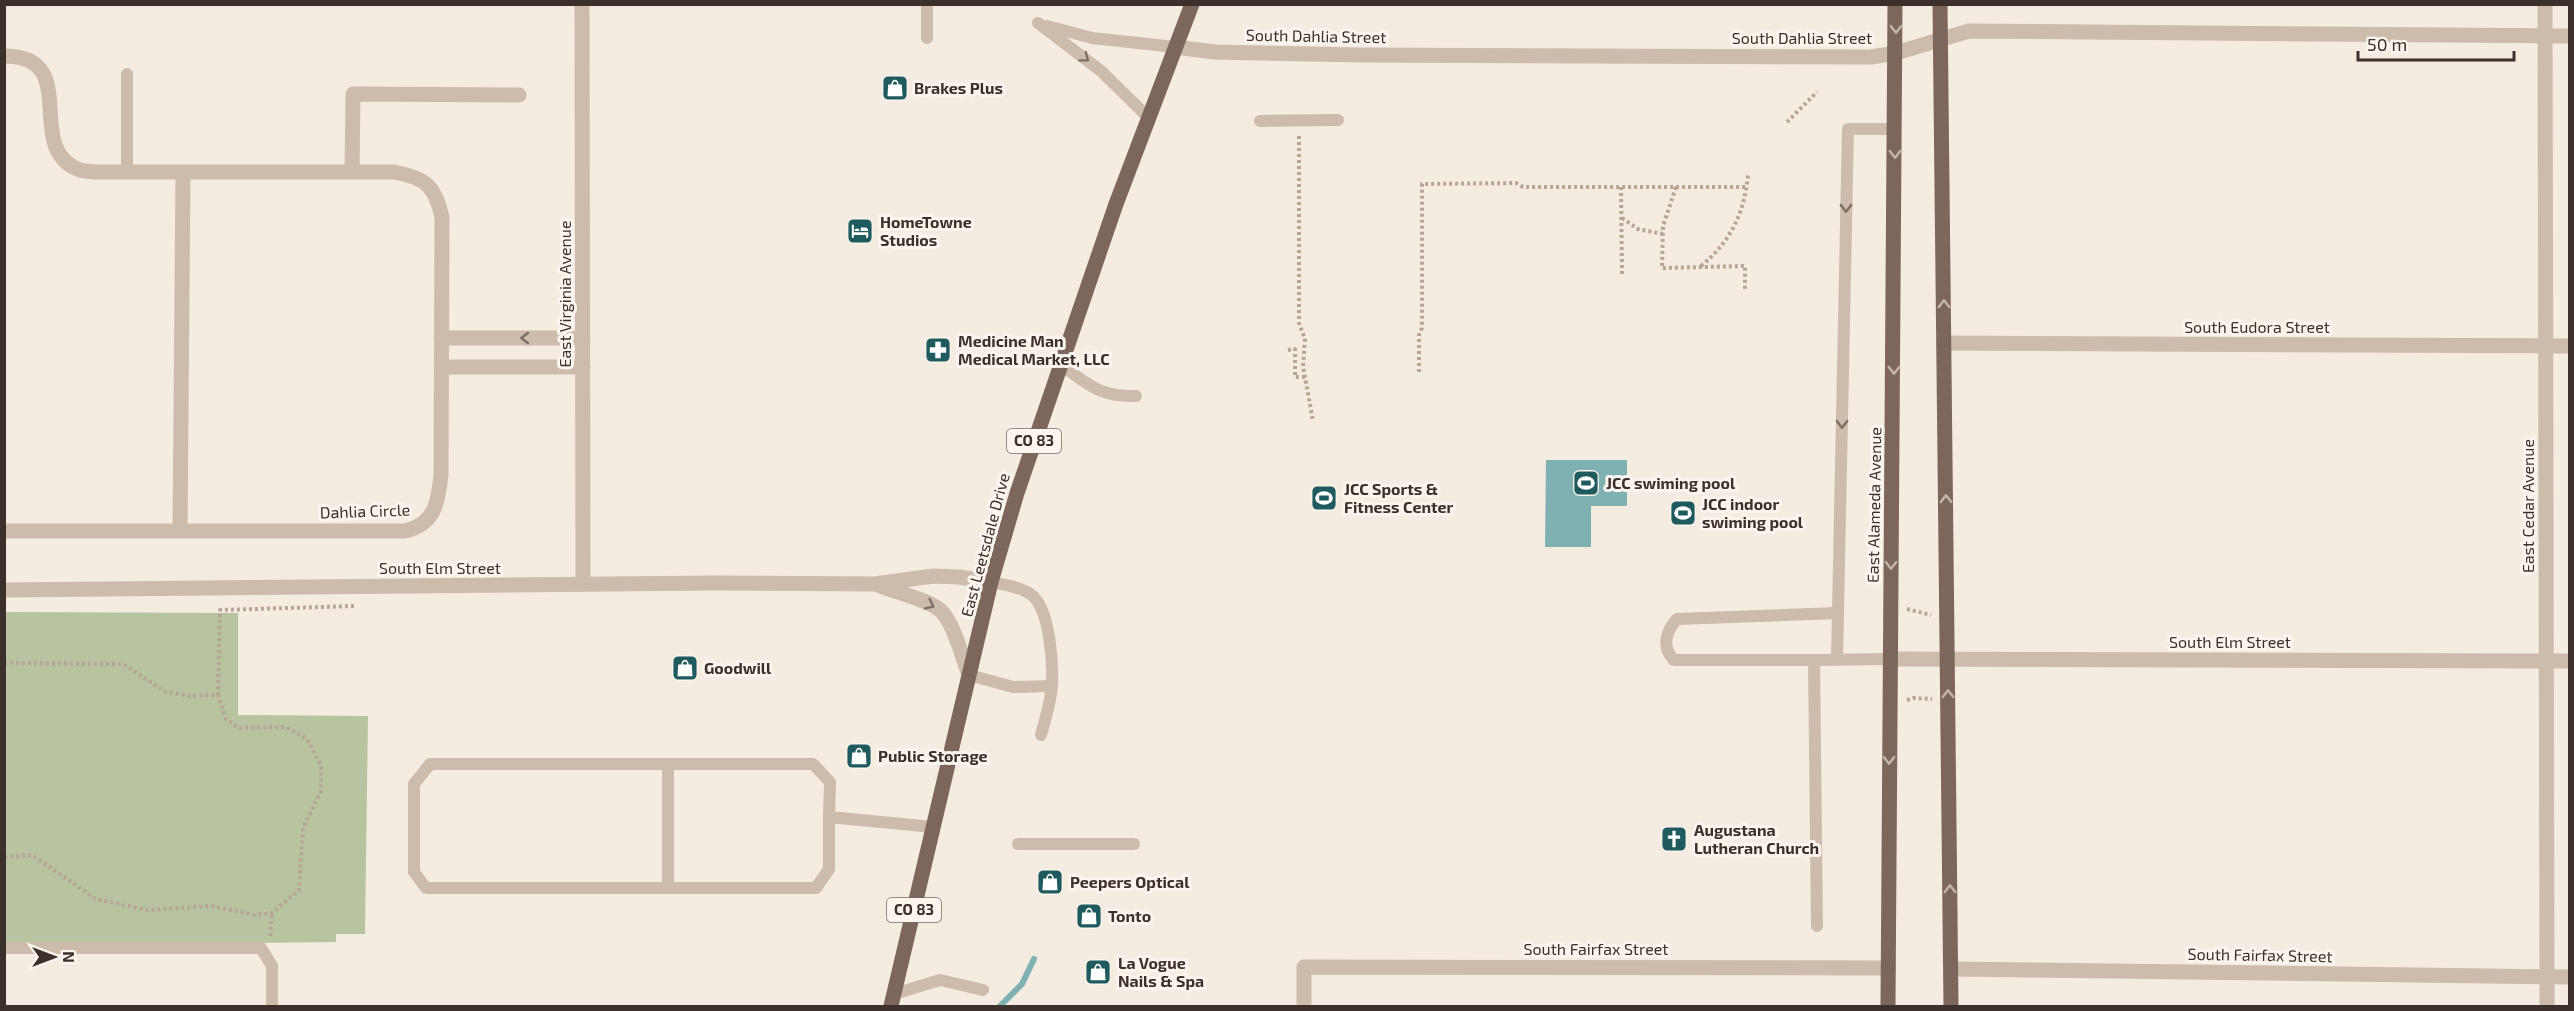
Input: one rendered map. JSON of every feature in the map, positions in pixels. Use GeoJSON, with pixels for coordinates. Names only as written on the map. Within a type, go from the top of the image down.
{"type":"FeatureCollection","features":[{"type":"Feature","properties":{"kind":"main road","name":"East Leetsdale Drive"},"geometry":{"type":"LineString","coordinates":[[893,1000],[991,582],[1017,493],[1060,364],[1148,117],[1192,4]]}},
{"type":"Feature","properties":{"kind":"main road","name":"East Alameda Avenue"},"geometry":{"type":"LineString","coordinates":[[1888,1006],[1895,336],[1895,4]]}},
{"type":"Feature","properties":{"kind":"main road"},"geometry":{"type":"LineString","coordinates":[[1940,4],[1951,1006]]}},
{"type":"Feature","properties":{"kind":"street","name":"East Virginia Avenue"},"geometry":{"type":"LineString","coordinates":[[582,4],[583,584]]}},
{"type":"Feature","properties":{"kind":"street","name":"East Cedar Avenue"},"geometry":{"type":"LineString","coordinates":[[2545,4],[2547,1006]]}},
{"type":"Feature","properties":{"kind":"street","name":"South Dahlia Street"},"geometry":{"type":"LineString","coordinates":[[1175,47],[1215,52],[1360,55],[1871,57],[1896,53],[1969,31],[2570,36]]}},
{"type":"Feature","properties":{"kind":"street","name":"Dahlia Circle"},"geometry":{"type":"LineString","coordinates":[[4,56],[24,59],[43,71],[50,91],[51,128],[58,154],[67,163],[85,171],[352,172],[407,175],[427,184],[435,192],[442,217],[440,491],[431,516],[422,526],[405,531],[4,531]]}},
{"type":"Feature","properties":{"kind":"street"},"geometry":{"type":"LineString","coordinates":[[352,172],[352,94],[519,95]]}},
{"type":"Feature","properties":{"kind":"street"},"geometry":{"type":"LineString","coordinates":[[180,531],[183,172]]}},
{"type":"Feature","properties":{"kind":"street"},"geometry":{"type":"LineString","coordinates":[[441,338],[584,338]]}},
{"type":"Feature","properties":{"kind":"street","name":"South Eudora Street"},"geometry":{"type":"LineString","coordinates":[[1944,343],[2570,346]]}},
{"type":"Feature","properties":{"kind":"street"},"geometry":{"type":"LineString","coordinates":[[441,367],[584,367]]}},
{"type":"Feature","properties":{"kind":"street","name":"South Elm Street"},"geometry":{"type":"LineString","coordinates":[[4,590],[583,584],[875,584],[933,576],[991,582]]}},
{"type":"Feature","properties":{"kind":"street","name":"South Elm Street"},"geometry":{"type":"LineString","coordinates":[[875,584],[928,603],[939,610],[949,624],[969,675]]}},
{"type":"Feature","properties":{"kind":"street","name":"South Elm Street"},"geometry":{"type":"LineString","coordinates":[[1890,658],[2570,661]]}},
{"type":"Feature","properties":{"kind":"street","name":"South Fairfax Street"},"geometry":{"type":"LineString","coordinates":[[1304,1006],[1304,967],[1888,968]]}},
{"type":"Feature","properties":{"kind":"street","name":"South Fairfax Street"},"geometry":{"type":"LineString","coordinates":[[1951,969],[2570,977]]}},
{"type":"Feature","properties":{"kind":"lane"},"geometry":{"type":"LineString","coordinates":[[927,4],[927,38]]}},
{"type":"Feature","properties":{"kind":"lane"},"geometry":{"type":"LineString","coordinates":[[1148,117],[1101,71],[1038,23],[1092,38],[1175,47]]}},
{"type":"Feature","properties":{"kind":"lane"},"geometry":{"type":"LineString","coordinates":[[127,74],[127,172]]}},
{"type":"Feature","properties":{"kind":"lane"},"geometry":{"type":"LineString","coordinates":[[1260,121],[1338,120]]}},
{"type":"Feature","properties":{"kind":"lane"},"geometry":{"type":"LineString","coordinates":[[1837,660],[1848,129],[1895,129]]}},
{"type":"Feature","properties":{"kind":"lane"},"geometry":{"type":"LineString","coordinates":[[1060,364],[1100,392],[1136,396]]}},
{"type":"Feature","properties":{"kind":"lane"},"geometry":{"type":"LineString","coordinates":[[991,582],[1022,589],[1032,596],[1043,609],[1047,626],[1052,686],[1041,735]]}},
{"type":"Feature","properties":{"kind":"lane"},"geometry":{"type":"LineString","coordinates":[[1838,613],[1677,619],[1669,628],[1666,644],[1668,654],[1674,660],[1890,658]]}},
{"type":"Feature","properties":{"kind":"lane"},"geometry":{"type":"LineString","coordinates":[[1814,660],[1817,926]]}},
{"type":"Feature","properties":{"kind":"lane"},"geometry":{"type":"LineString","coordinates":[[969,675],[1013,687],[1052,686]]}},
{"type":"Feature","properties":{"kind":"lane"},"geometry":{"type":"LineString","coordinates":[[430,764],[813,764],[830,782],[829,817],[829,869],[816,888],[426,888],[414,872],[414,784],[430,764]]}},
{"type":"Feature","properties":{"kind":"lane"},"geometry":{"type":"LineString","coordinates":[[668,764],[668,888]]}},
{"type":"Feature","properties":{"kind":"lane"},"geometry":{"type":"LineString","coordinates":[[829,817],[933,827]]}},
{"type":"Feature","properties":{"kind":"lane"},"geometry":{"type":"LineString","coordinates":[[1018,844],[1134,844]]}},
{"type":"Feature","properties":{"kind":"lane"},"geometry":{"type":"LineString","coordinates":[[4,948],[261,948],[272,966],[272,1006]]}},
{"type":"Feature","properties":{"kind":"lane"},"geometry":{"type":"LineString","coordinates":[[893,1000],[940,980],[983,990]]}},
{"type":"Feature","properties":{"kind":"path"},"geometry":{"type":"LineString","coordinates":[[1787,122],[1817,92]]}},
{"type":"Feature","properties":{"kind":"path"},"geometry":{"type":"LineString","coordinates":[[1299,136],[1299,323],[1305,339],[1302,360],[1312,421]]}},
{"type":"Feature","properties":{"kind":"path"},"geometry":{"type":"LineString","coordinates":[[1701,266],[1730,236],[1746,200],[1748,175]]}},
{"type":"Feature","properties":{"kind":"path"},"geometry":{"type":"LineString","coordinates":[[1419,372],[1419,333],[1422,328],[1422,184],[1516,183],[1523,187],[1747,187]]}},
{"type":"Feature","properties":{"kind":"path"},"geometry":{"type":"LineString","coordinates":[[1621,187],[1622,274]]}},
{"type":"Feature","properties":{"kind":"path"},"geometry":{"type":"LineString","coordinates":[[1676,187],[1663,226],[1662,268],[1745,266],[1745,289]]}},
{"type":"Feature","properties":{"kind":"path"},"geometry":{"type":"LineString","coordinates":[[1622,218],[1638,229],[1663,234]]}},
{"type":"Feature","properties":{"kind":"path"},"geometry":{"type":"LineString","coordinates":[[1288,350],[1295,350],[1295,377],[1305,377]]}},
{"type":"Feature","properties":{"kind":"path"},"geometry":{"type":"LineString","coordinates":[[4,856],[32,855],[96,899],[147,910],[211,906],[255,915],[272,913],[298,890],[303,828],[321,791],[321,765],[307,739],[286,727],[239,728],[225,719],[218,695],[220,610],[363,606]]}},
{"type":"Feature","properties":{"kind":"path"},"geometry":{"type":"LineString","coordinates":[[1905,609],[1932,615]]}},
{"type":"Feature","properties":{"kind":"path"},"geometry":{"type":"LineString","coordinates":[[4,663],[123,664],[166,692],[191,696],[218,695]]}},
{"type":"Feature","properties":{"kind":"path"},"geometry":{"type":"LineString","coordinates":[[1907,700],[1913,698],[1936,700]]}},
{"type":"Feature","properties":{"kind":"green space"},"geometry":{"type":"Polygon","coordinates":[[[4,612],[238,613],[238,715],[368,716],[365,934],[336,934],[336,942],[5,946],[4,612]]]}},
{"type":"Feature","properties":{"kind":"water","name":"JCC swiming pool"},"geometry":{"type":"Polygon","coordinates":[[[1546,460],[1627,460],[1627,506],[1591,506],[1591,547],[1545,547],[1546,460]]]}},
{"type":"Feature","properties":{"kind":"waterway"},"geometry":{"type":"LineString","coordinates":[[1000,1006],[1022,984],[1034,959]]}},
{"type":"Feature","properties":{"kind":"place","name":"Brakes Plus"},"geometry":{"type":"Point","coordinates":[895,88]}},
{"type":"Feature","properties":{"kind":"place","name":"HomeTowne Studios"},"geometry":{"type":"Point","coordinates":[860,231]}},
{"type":"Feature","properties":{"kind":"place","name":"Medicine Man Medical Market, LLC"},"geometry":{"type":"Point","coordinates":[938,350]}},
{"type":"Feature","properties":{"kind":"place","name":"JCC swiming pool"},"geometry":{"type":"Point","coordinates":[1586,483]}},
{"type":"Feature","properties":{"kind":"place","name":"JCC Sports & Fitness Center"},"geometry":{"type":"Point","coordinates":[1324,498]}},
{"type":"Feature","properties":{"kind":"place","name":"JCC indoor swiming pool"},"geometry":{"type":"Point","coordinates":[1683,513]}},
{"type":"Feature","properties":{"kind":"place","name":"Goodwill"},"geometry":{"type":"Point","coordinates":[685,668]}},
{"type":"Feature","properties":{"kind":"place","name":"Public Storage"},"geometry":{"type":"Point","coordinates":[859,756]}},
{"type":"Feature","properties":{"kind":"place","name":"Augustana Lutheran Church"},"geometry":{"type":"Point","coordinates":[1674,839]}},
{"type":"Feature","properties":{"kind":"place","name":"Peepers Optical"},"geometry":{"type":"Point","coordinates":[1050,882]}},
{"type":"Feature","properties":{"kind":"place","name":"Tonto"},"geometry":{"type":"Point","coordinates":[1089,916]}},
{"type":"Feature","properties":{"kind":"place","name":"La Vogue Nails & Spa"},"geometry":{"type":"Point","coordinates":[1098,972]}}]}
